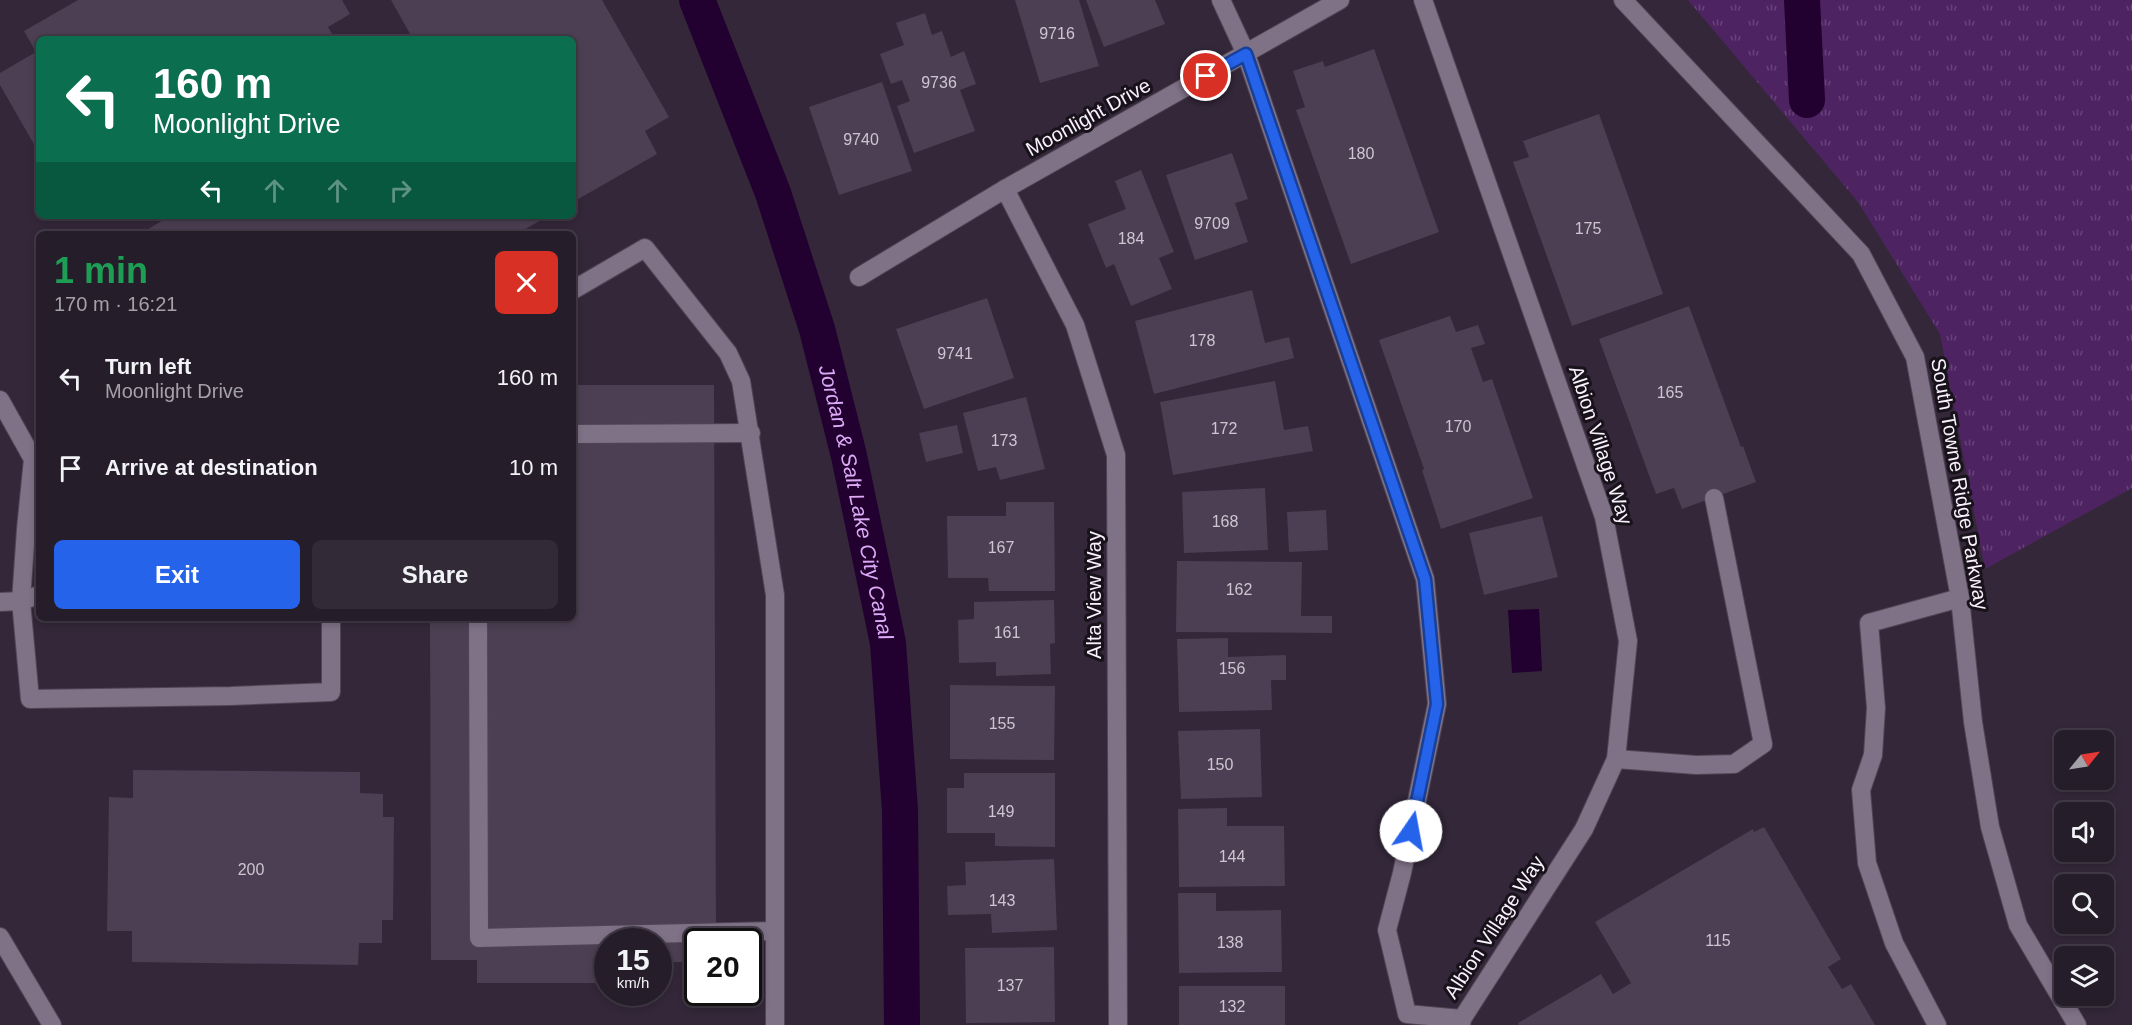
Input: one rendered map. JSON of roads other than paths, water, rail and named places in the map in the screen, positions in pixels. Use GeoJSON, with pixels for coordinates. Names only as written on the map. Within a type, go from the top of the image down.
{"type":"FeatureCollection","features":[{"type":"Feature","properties":{"kind":"street"},"geometry":{"type":"LineString","coordinates":[[1221,0],[1246,54],[1425,579],[1437,704],[1402,873],[1387,930],[1407,1014],[1461,1022]]}},
{"type":"Feature","properties":{"kind":"street","name":"Moonlight Drive"},"geometry":{"type":"LineString","coordinates":[[860,277],[1005,189],[1340,0]]}},
{"type":"Feature","properties":{"kind":"street","name":"Albion Village Way"},"geometry":{"type":"LineString","coordinates":[[1423,0],[1604,518],[1628,641],[1616,759],[1584,829],[1461,1022]]}},
{"type":"Feature","properties":{"kind":"street","name":"South Towne Ridge Parkway"},"geometry":{"type":"LineString","coordinates":[[1623,0],[1861,254],[1915,357],[1960,598],[1973,722],[1990,827],[2018,925],[2077,1025]]}},
{"type":"Feature","properties":{"kind":"street","name":"Alta View Way"},"geometry":{"type":"LineString","coordinates":[[1005,189],[1075,325],[1116,455],[1118,1025]]}},
{"type":"Feature","properties":{"kind":"street"},"geometry":{"type":"LineString","coordinates":[[576,288],[645,248],[728,353],[741,381],[775,595],[775,1025]]}},
{"type":"Feature","properties":{"kind":"street"},"geometry":{"type":"LineString","coordinates":[[0,400],[33,459],[21,601],[30,699],[331,692],[331,621]]}},
{"type":"Feature","properties":{"kind":"street"},"geometry":{"type":"LineString","coordinates":[[576,434],[751,433]]}},
{"type":"Feature","properties":{"kind":"street"},"geometry":{"type":"LineString","coordinates":[[1616,759],[1696,765],[1734,764],[1762,744],[1714,498]]}},
{"type":"Feature","properties":{"kind":"street"},"geometry":{"type":"LineString","coordinates":[[0,602],[21,601],[36,596]]}},
{"type":"Feature","properties":{"kind":"street"},"geometry":{"type":"LineString","coordinates":[[1937,1025],[1894,943],[1867,863],[1861,790],[1873,755],[1876,708],[1869,623],[1960,598]]}},
{"type":"Feature","properties":{"kind":"street"},"geometry":{"type":"LineString","coordinates":[[478,621],[478,938],[775,931]]}},
{"type":"Feature","properties":{"kind":"street"},"geometry":{"type":"LineString","coordinates":[[0,937],[52,1025]]}},
{"type":"Feature","properties":{"kind":"waterway","name":"Jordan & Salt Lake City Canal"},"geometry":{"type":"LineString","coordinates":[[697,0],[773,193],[817,329],[849,456],[888,643],[900,810],[902,1025]]}},
{"type":"Feature","properties":{"kind":"waterway"},"geometry":{"type":"LineString","coordinates":[[1802,0],[1807,100]]}}]}
